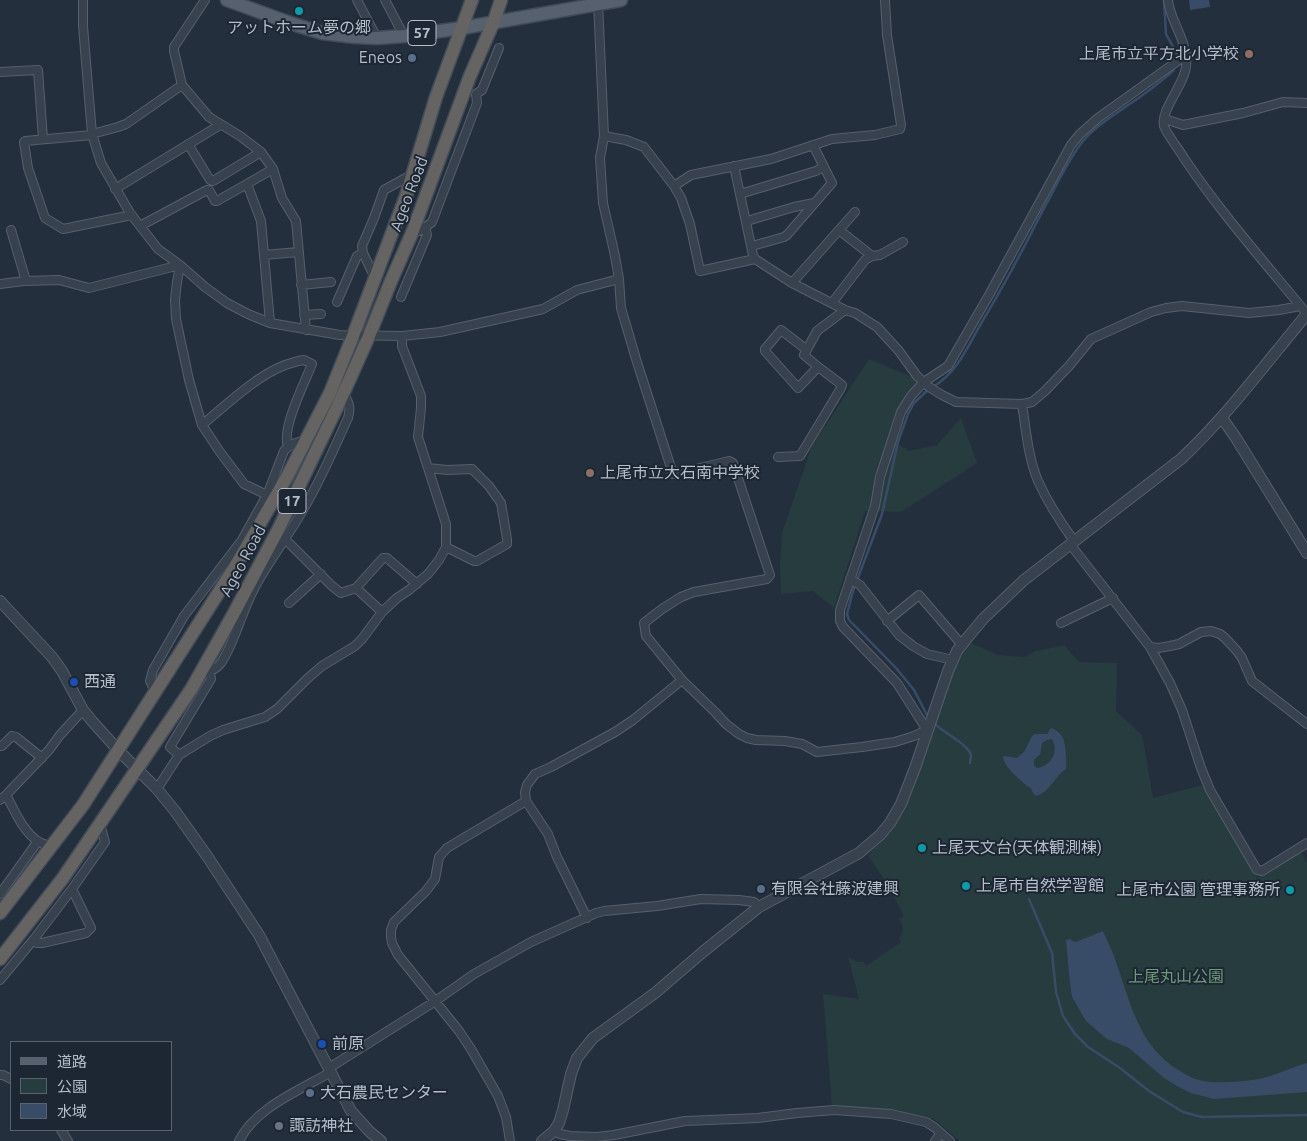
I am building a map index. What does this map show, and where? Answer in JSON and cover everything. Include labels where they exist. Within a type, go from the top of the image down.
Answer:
[{"type":"highway","name":"Ageo Road","points":[[0,913],[83,805],[233,570],[288,475],[330,393],[353,336],[414,173],[436,96],[472,0]]},
{"type":"highway","name":"Ageo Road","points":[[0,959],[63,878],[192,688],[205,672],[233,614],[278,530],[344,394],[412,233],[470,76],[501,0]]},
{"type":"main road","name":"57","points":[[227,0],[322,33],[377,38],[462,28],[598,2],[621,0]]},
{"type":"street","points":[[83,0],[83,26],[92,134],[101,163],[131,215],[158,249],[227,303],[248,314],[270,323],[306,330],[353,336],[402,336],[440,332],[542,309],[576,290],[619,278]]},
{"type":"street","points":[[205,0],[174,48],[182,85],[206,114],[261,152],[273,169],[282,198],[296,221],[306,330]]},
{"type":"street","points":[[357,0],[377,38]]},
{"type":"street","points":[[385,0],[404,36]]},
{"type":"street","points":[[674,186],[691,175],[771,159],[832,139],[875,135],[900,129],[901,125],[886,35],[885,0]]},
{"type":"street","points":[[1168,0],[1186,55],[1186,66],[1184,77],[1165,114],[1164,125],[1196,177],[1304,311]]},
{"type":"street","points":[[598,2],[604,136],[600,158],[603,204],[619,278],[621,308],[636,359],[673,474],[729,461],[733,463],[770,575],[767,579],[694,592],[681,597],[644,623],[646,636],[682,680],[726,724],[739,734],[756,740],[785,741],[802,744],[817,752],[895,742],[927,730]]},
{"type":"street","points":[[476,94],[482,90],[499,48]]},
{"type":"street","points":[[927,730],[897,683],[840,621],[840,610],[876,506],[880,477],[901,412],[911,396],[924,382],[948,366],[1067,153],[1080,134],[1098,118],[1186,55]]},
{"type":"street","points":[[0,72],[38,70],[42,139]]},
{"type":"street","points":[[412,233],[432,222],[477,103],[470,76]]},
{"type":"street","points":[[131,215],[63,229],[46,219],[28,168],[24,142],[92,134],[126,124],[182,85]]},
{"type":"street","points":[[1164,119],[1183,125],[1243,113],[1283,102],[1307,103]]},
{"type":"street","points":[[115,189],[220,125]]},
{"type":"street","points":[[604,136],[626,140],[644,147],[674,186],[681,198],[690,224],[700,271],[755,259]]},
{"type":"street","points":[[188,144],[210,180],[213,181],[261,152]]},
{"type":"street","points":[[752,246],[784,237],[832,183],[813,145]]},
{"type":"street","points":[[734,166],[755,259],[792,283],[855,314],[877,328],[924,382],[956,402],[1022,404],[1032,402],[1069,366],[1091,339],[1151,312],[1166,308],[1182,306],[1249,313],[1279,310],[1304,311]]},
{"type":"street","points":[[740,194],[816,171],[823,167]]},
{"type":"street","points":[[140,226],[207,190],[217,201],[273,169]]},
{"type":"street","points":[[375,278],[363,254],[362,246],[384,190],[414,173]]},
{"type":"street","points":[[247,184],[261,221],[270,323]]},
{"type":"street","points":[[747,221],[814,203]]},
{"type":"street","points":[[792,283],[855,212]]},
{"type":"street","points":[[401,297],[427,235],[425,227]]},
{"type":"street","points":[[12,230],[26,281]]},
{"type":"street","points":[[839,230],[872,256]]},
{"type":"street","points":[[832,303],[865,260],[872,256],[880,255],[903,242]]},
{"type":"street","points":[[264,255],[298,252]]},
{"type":"street","points":[[337,302],[357,256],[363,254]]},
{"type":"street","points":[[0,284],[59,280],[89,288],[180,265]]},
{"type":"street","points":[[180,265],[175,300],[176,319],[191,388],[202,425],[244,484],[267,495]]},
{"type":"street","points":[[301,285],[331,282]]},
{"type":"street","points":[[778,457],[800,456],[842,388],[842,385],[804,355],[817,331],[845,310]]},
{"type":"street","points":[[542,1141],[554,1131],[559,1123],[564,1110],[571,1074],[577,1058],[593,1038],[654,993],[759,907],[859,853],[880,835],[890,823],[900,804],[915,768],[953,660],[962,645],[983,619],[1018,586],[1181,459],[1200,442],[1222,418],[1304,311]]},
{"type":"street","points":[[304,315],[321,314]]},
{"type":"street","points":[[807,350],[781,330],[765,348],[765,351],[798,388],[817,366]]},
{"type":"street","points":[[157,789],[179,755],[223,730],[265,717],[277,709],[322,666],[355,646],[382,612],[397,598],[417,584],[440,560],[446,547],[446,524],[418,437],[421,396],[402,346],[402,336]]},
{"type":"street","points":[[202,425],[264,376],[284,365],[304,360],[312,364],[293,411],[286,440],[288,446]]},
{"type":"street","points":[[179,755],[170,747],[211,679],[205,672],[220,665],[228,651],[253,591],[306,506],[348,418],[349,403],[344,394]]},
{"type":"street","points":[[1022,404],[1029,451],[1038,480],[1072,543],[1150,647],[1170,683],[1182,710],[1210,790],[1257,870],[1262,871],[1307,843]]},
{"type":"street","points":[[1222,418],[1307,553]]},
{"type":"street","points":[[155,691],[150,681],[153,670],[184,616],[242,540],[267,495],[284,450],[295,442],[305,441]]},
{"type":"street","points":[[428,468],[447,470],[472,469],[489,486],[501,503],[507,539],[506,544],[477,561],[446,547]]},
{"type":"street","points":[[286,540],[341,593],[356,588],[383,558],[387,558],[417,584]]},
{"type":"street","points":[[289,603],[321,574]]},
{"type":"street","points":[[850,579],[860,585],[899,635],[927,654],[953,660]]},
{"type":"street","points":[[356,588],[382,612]]},
{"type":"street","points":[[887,621],[919,595],[962,645]]},
{"type":"street","points":[[1061,623],[1113,598]]},
{"type":"street","points":[[0,601],[52,657],[62,671],[83,710],[118,751],[157,789],[202,848],[260,935],[352,1111],[370,1132],[381,1141]]},
{"type":"street","points":[[1150,647],[1158,648],[1178,644],[1202,632],[1211,631],[1220,634],[1242,658],[1252,681],[1307,724]]},
{"type":"street","points":[[587,918],[557,857],[548,834],[526,801],[525,792],[527,785],[536,774],[615,732],[633,720],[682,680]]},
{"type":"street","points":[[51,847],[38,841],[21,823],[3,798],[42,758],[83,710]]},
{"type":"street","points":[[0,746],[12,736],[16,737],[42,758]]},
{"type":"street","points":[[510,1141],[506,1117],[498,1096],[459,1031],[398,955],[392,943],[391,930],[394,922],[426,891],[435,878],[439,857],[447,848],[526,801]]},
{"type":"street","points":[[0,980],[34,939],[105,842],[100,824]]},
{"type":"street","points":[[0,894],[38,841]]},
{"type":"street","points":[[34,939],[37,943],[42,943],[86,933],[91,928],[72,889]]},
{"type":"street","points":[[239,1141],[246,1129],[274,1104],[330,1070],[474,974],[519,948],[604,911],[657,906],[701,899],[754,902],[759,907]]},
{"type":"street","points":[[554,1131],[570,1136],[596,1137],[685,1121],[758,1118],[834,1110],[891,1114],[926,1122],[950,1141]]},
{"type":"street","points":[[935,1141],[941,1133]]},
{"type":"green space","points":[[869,359],[919,380],[901,405],[888,438],[909,451],[937,445],[961,418],[977,463],[901,512],[865,511],[834,608],[813,591],[781,594],[782,533],[812,446]]},
{"type":"green space","name":"上尾丸山公園","points":[[971,643],[998,655],[1025,657],[1034,652],[1064,645],[1079,662],[1117,663],[1116,711],[1142,735],[1153,798],[1202,785],[1257,878],[1301,852],[1307,863],[1307,1141],[960,1141],[934,1119],[886,1109],[832,1106],[823,994],[859,999],[848,956],[855,961],[864,962],[866,966],[901,942],[899,937],[903,928],[899,919],[904,916],[888,885],[868,856],[904,812],[951,678],[961,657]]},
{"type":"water","points":[[1189,0],[1209,0],[1210,7],[1190,10]]},
{"type":"water","points":[[1051,728],[1063,738],[1066,751],[1066,769],[1045,791],[1036,796],[1031,788],[1009,768],[1003,756],[1017,758],[1024,752],[1032,736],[1035,734],[1047,734]],"holes":[[[1052,739],[1055,748],[1053,757],[1047,764],[1037,768],[1034,765],[1034,760],[1040,755],[1042,743]]]},
{"type":"water","points":[[1103,931],[1137,1021],[1153,1048],[1164,1060],[1193,1078],[1218,1082],[1259,1079],[1307,1063],[1307,1092],[1214,1099],[1191,1093],[1164,1078],[1129,1048],[1107,1039],[1086,1021],[1072,997],[1066,940],[1070,939],[1076,942]]},
{"type":"waterway","points":[[1164,0],[1166,34],[1177,54],[1176,60]]},
{"type":"waterway","points":[[933,387],[948,375],[965,352],[1067,166],[1083,141],[1099,126],[1162,80],[1173,71],[1175,66]]},
{"type":"waterway","points":[[929,389],[914,403],[908,414],[898,442],[882,514],[853,591],[847,614],[849,620],[896,668],[914,690],[930,719]]},
{"type":"waterway","points":[[934,723],[969,751],[971,755],[970,763]]},
{"type":"waterway","points":[[1029,899],[1052,953],[1056,992],[1063,1016],[1075,1034],[1088,1047],[1120,1068],[1149,1091],[1183,1112],[1202,1117],[1307,1115]]},
{"type":"place","name":"アットホーム夢の郷","points":[[299,11]]},
{"type":"place","name":"上尾市立平方北小学校","points":[[1249,54]]},
{"type":"place","name":"Eneos","points":[[412,58]]},
{"type":"place","name":"上尾市立大石南中学校","points":[[590,473]]},
{"type":"place","name":"西通","points":[[74,682]]},
{"type":"place","name":"上尾天文台(天体観測棟)","points":[[922,848]]},
{"type":"place","name":"上尾市自然学習館","points":[[966,886]]},
{"type":"place","name":"有限会社藤波建興","points":[[761,889]]},
{"type":"place","name":"上尾市公園 管理事務所","points":[[1290,890]]},
{"type":"place","name":"前原","points":[[322,1044]]},
{"type":"place","name":"大石農民センター","points":[[310,1093]]},
{"type":"place","name":"諏訪神社","points":[[279,1126]]}]
